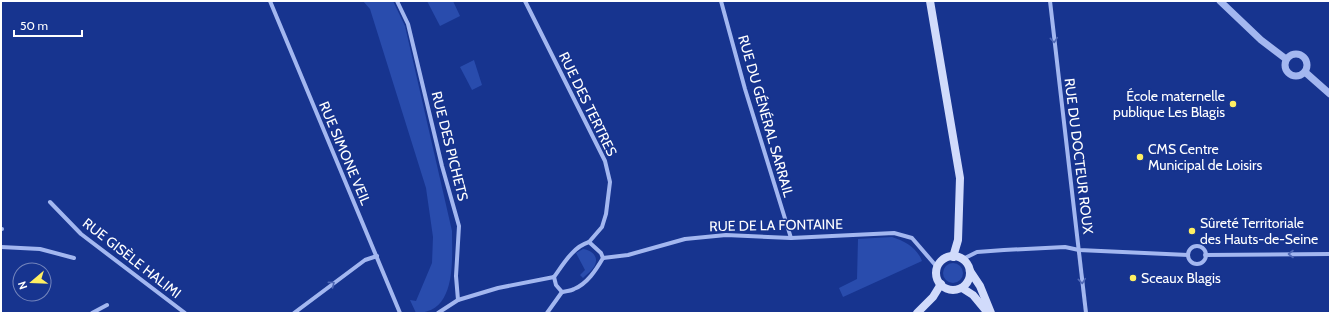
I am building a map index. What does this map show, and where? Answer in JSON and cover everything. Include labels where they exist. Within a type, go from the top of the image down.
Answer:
[{"type":"main road","points":[[930,1],[960,178],[958,240],[953,257]]},
{"type":"main road","points":[[970,271],[966,286],[956,290],[948,289],[941,284],[938,278],[938,267],[941,262],[947,258],[953,257],[963,259],[968,264],[970,271],[980,286],[991,313]]},
{"type":"main road","points":[[917,313],[933,297],[941,284]]},
{"type":"main road","points":[[962,288],[973,295],[988,313]]},
{"type":"street","name":"RUE SIMONE VEIL","points":[[270,1],[400,313]]},
{"type":"street","name":"RUE DES PICHETS","points":[[397,1],[408,24],[442,166],[459,226],[456,276],[458,300]]},
{"type":"street","name":"RUE DES TERTRES","points":[[525,1],[605,162],[610,182],[606,214],[602,227],[589,242],[581,244],[568,257],[554,277]]},
{"type":"street","name":"RUE DU GÉNÉRAL SARRAIL","points":[[721,1],[745,89],[790,238]]},
{"type":"street","name":"RUE DU DOCTEUR ROUX","points":[[1050,1],[1086,313]]},
{"type":"street","points":[[1220,1],[1261,40],[1286,59]]},
{"type":"street","points":[[1292,54],[1302,55],[1307,61],[1305,72],[1299,76],[1292,75],[1286,70],[1286,59],[1292,54]]},
{"type":"street","points":[[1305,72],[1330,94]]},
{"type":"street","name":"RUE GISÈLE HALIMI","points":[[50,202],[81,234],[185,313]]},
{"type":"street","name":"RUE DE LA FONTAINE","points":[[603,258],[628,254],[685,239],[726,235],[790,238],[894,233],[912,238],[938,267]]},
{"type":"street","points":[[547,313],[562,292],[574,289],[584,283],[603,258],[602,253],[589,242]]},
{"type":"street","points":[[1198,246],[1203,249],[1205,255],[1202,262],[1195,263],[1189,260],[1188,255],[1191,248],[1198,246]]},
{"type":"street","points":[[1,247],[40,249],[74,258]]},
{"type":"street","points":[[963,259],[977,252],[1065,247],[1079,250],[1188,255]]},
{"type":"street","points":[[1205,255],[1330,254]]},
{"type":"street","points":[[294,313],[365,260],[377,256]]},
{"type":"street","points":[[438,313],[458,300],[498,288],[554,277],[556,285],[562,292]]},
{"type":"street","points":[[92,313],[107,305]]},
{"type":"shaded area","points":[[363,1],[393,1],[405,26],[452,231],[452,256],[449,283],[445,295],[439,304],[429,311],[416,313],[410,300],[416,301],[432,263],[433,237],[426,188],[370,9]]},
{"type":"shaded area","points":[[427,1],[453,1],[460,16],[440,26]]},
{"type":"shaded area","points":[[474,60],[482,85],[472,90],[460,67]]},
{"type":"shaded area","points":[[892,237],[914,249],[922,261],[843,297],[839,288],[857,279],[858,239]]},
{"type":"shaded area","points":[[583,249],[594,254],[596,262],[593,269],[583,278],[580,275],[585,270],[576,253]]},
{"type":"shaded area","points":[[953,263],[960,266],[963,273],[960,280],[953,283],[946,280],[943,273],[946,266]]},
{"type":"place","name":"École maternelle publique Les Blagis","points":[[1233,104]]},
{"type":"place","name":"CMS Centre Municipal de Loisirs","points":[[1140,157]]},
{"type":"place","name":"Sûreté Territoriale des Hauts-de-Seine","points":[[1192,231]]},
{"type":"place","name":"Sceaux Blagis","points":[[1133,278]]}]
